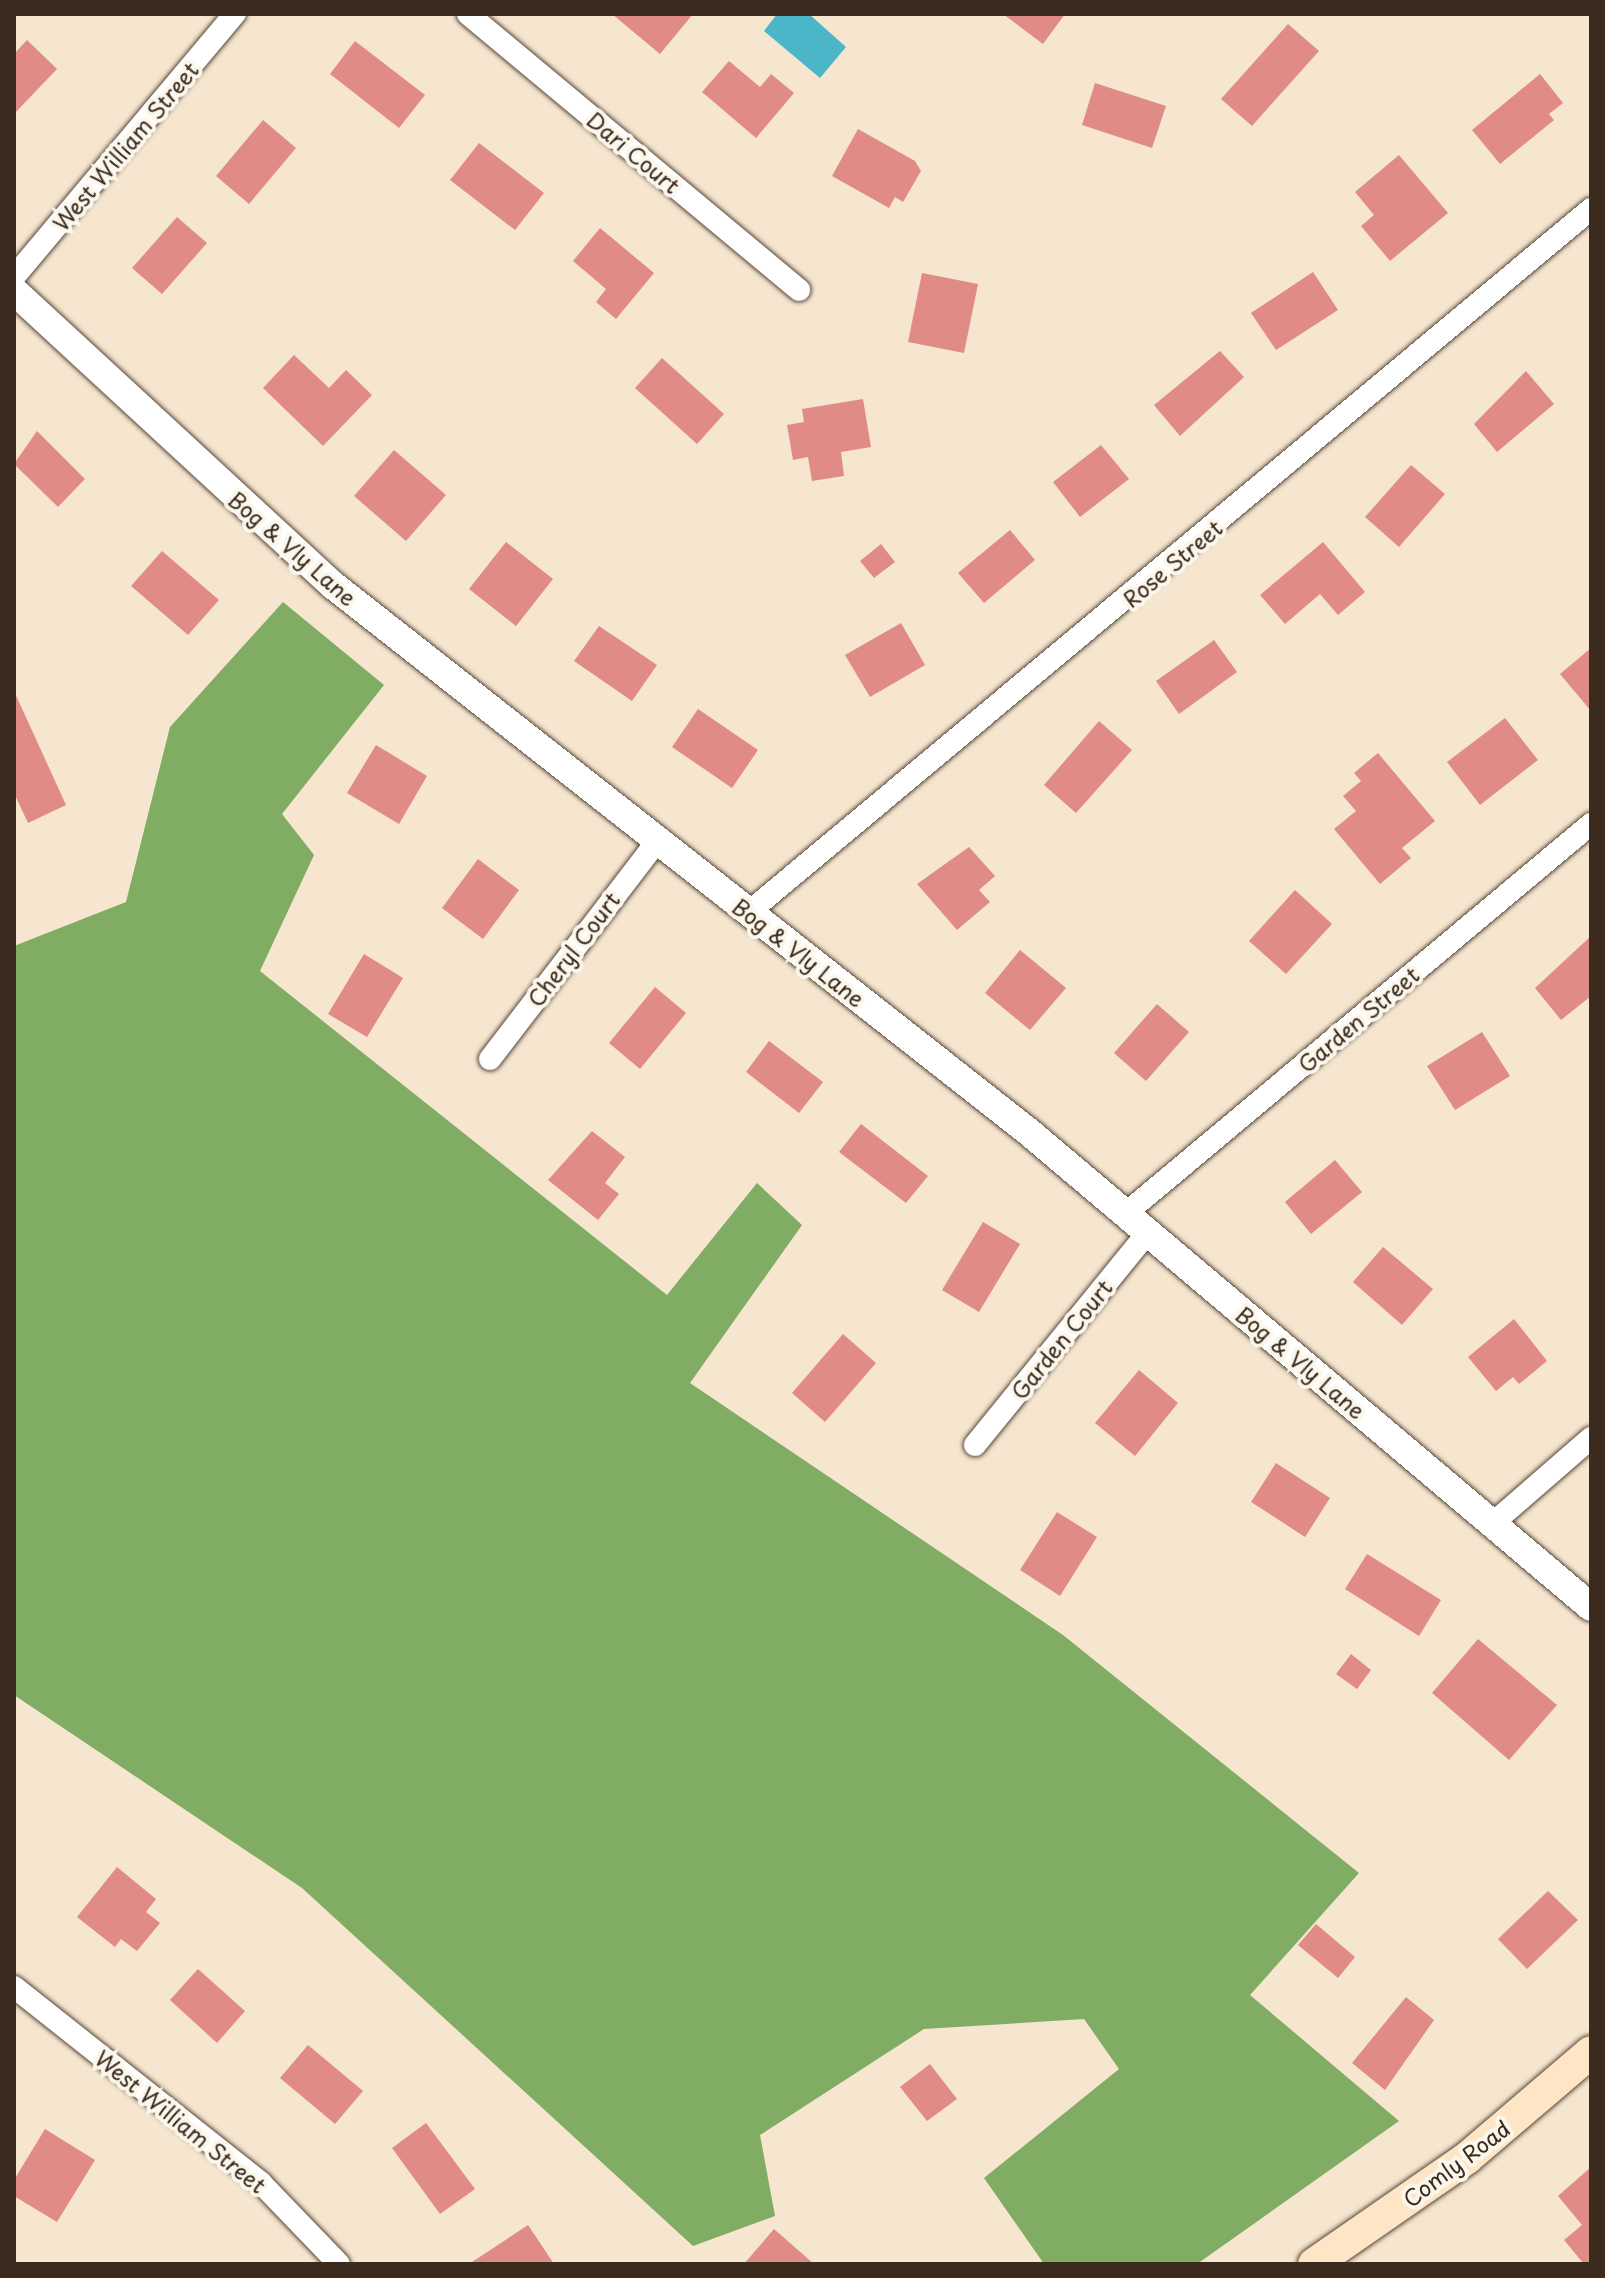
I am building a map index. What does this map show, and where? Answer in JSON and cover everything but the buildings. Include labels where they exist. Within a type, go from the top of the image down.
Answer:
[{"type":"main road","name":"Comly Road","points":[[1314,2264],[1467,2158],[1591,2052]]},
{"type":"street","name":"West William Street","points":[[14,277],[235,14]]},
{"type":"street","name":"Dari Court","points":[[468,14],[799,290]]},
{"type":"street","name":"Rose Street","points":[[749,912],[1591,209]]},
{"type":"street","name":"Bog & Vly Lane","points":[[14,291],[334,586],[749,912],[1125,1214],[1591,1607]]},
{"type":"street","name":"Garden Street","points":[[1125,1214],[1591,824]]},
{"type":"street","name":"Cheryl Court","points":[[490,1059],[657,841]]},
{"type":"street","name":"Garden Court","points":[[975,1445],[1147,1233]]},
{"type":"street","points":[[1492,1524],[1591,1438]]},
{"type":"street","name":"West William Street","points":[[14,1987],[261,2183],[339,2264]]},
{"type":"green space","points":[[283,602],[384,685],[282,814],[314,855],[260,971],[667,1295],[757,1183],[802,1225],[690,1383],[1063,1635],[1359,1873],[1250,1995],[1399,2121],[1197,2264],[1044,2264],[984,2178],[1119,2069],[1084,2019],[924,2029],[760,2135],[775,2216],[693,2246],[302,1888],[14,1695],[14,946],[126,902],[170,727]]},
{"type":"water","points":[[777,14],[809,14],[846,47],[820,78],[764,31]]}]
